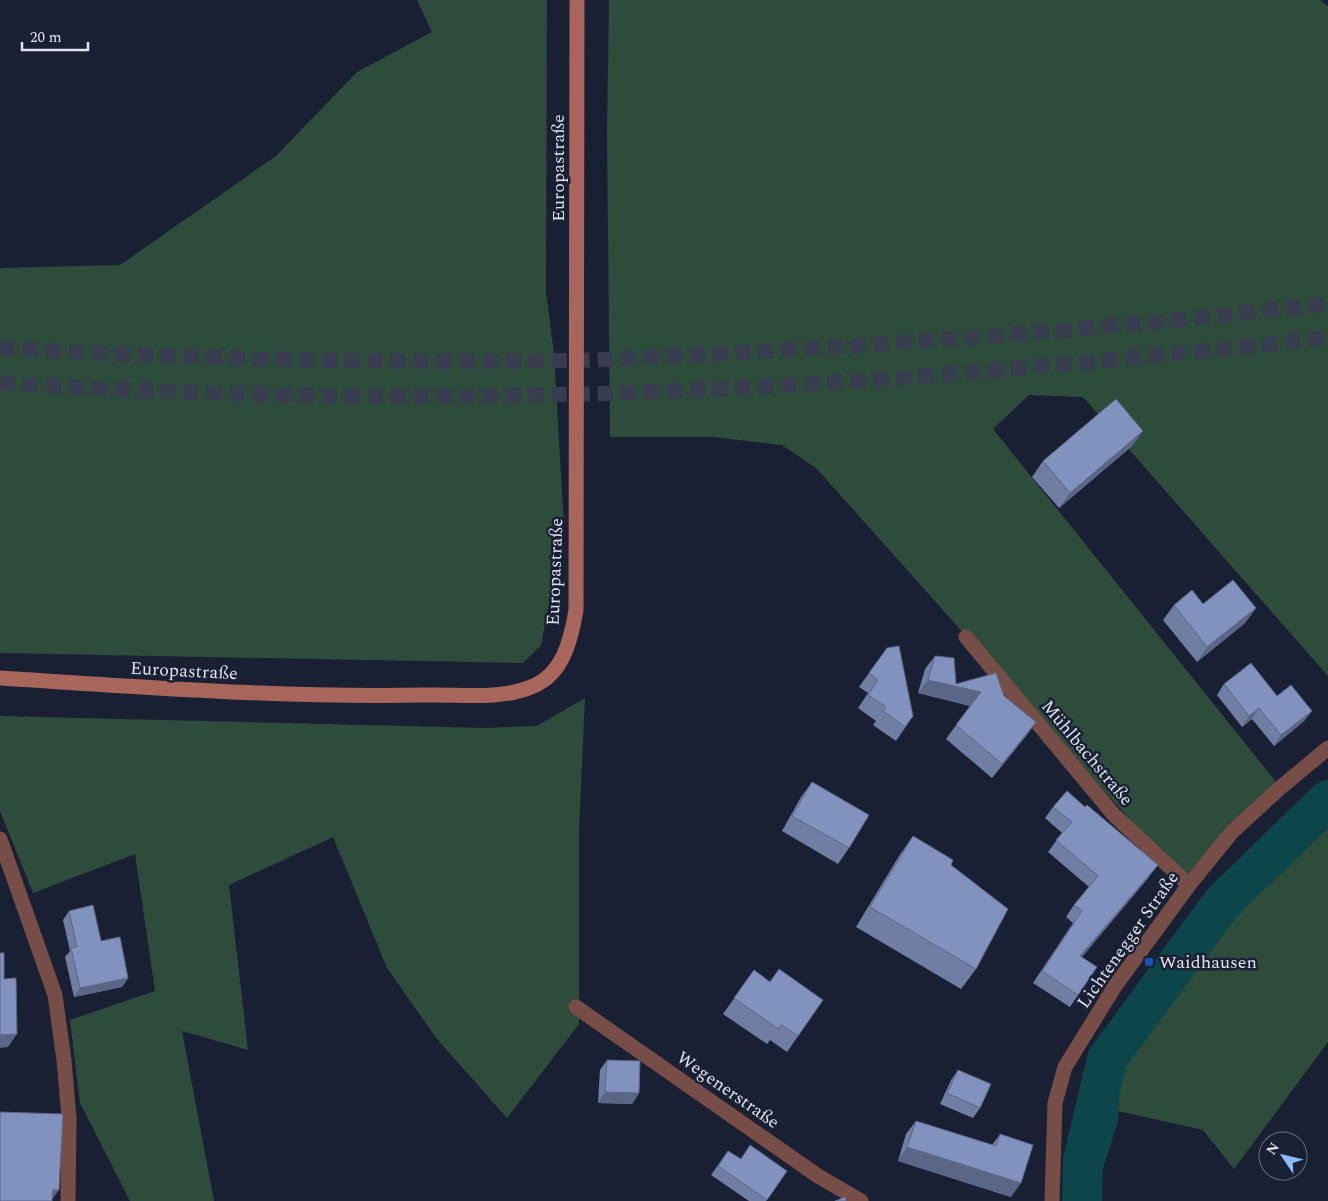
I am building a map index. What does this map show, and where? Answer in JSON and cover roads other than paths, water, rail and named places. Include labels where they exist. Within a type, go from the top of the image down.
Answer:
[{"type":"street","name":"Europastraße","points":[[0,678],[232,693],[372,696],[504,693],[532,687],[554,672],[570,643],[576,610],[577,0]]},
{"type":"street","name":"Mühlbachstraße","points":[[966,637],[1114,815],[1189,885]]},
{"type":"street","name":"Lichtenegger Straße","points":[[1052,1201],[1055,1103],[1065,1067],[1115,986],[1189,885],[1232,832],[1280,788],[1328,748]]},
{"type":"street","points":[[0,839],[37,940],[54,995],[64,1060],[69,1118],[68,1201]]},
{"type":"street","name":"Wegenerstraße","points":[[576,1007],[818,1176],[861,1201]]},
{"type":"waterway","points":[[1082,1201],[1083,1160],[1107,1059],[1222,903],[1328,800]]},
{"type":"tunnel","points":[[0,348],[294,360],[588,360],[833,347],[975,337],[1187,319],[1328,304]]},
{"type":"tunnel","points":[[0,383],[220,393],[368,396],[588,394],[681,391],[958,373],[1328,338]]},
{"type":"place","name":"Waidhausen","points":[[1149,962]]}]
